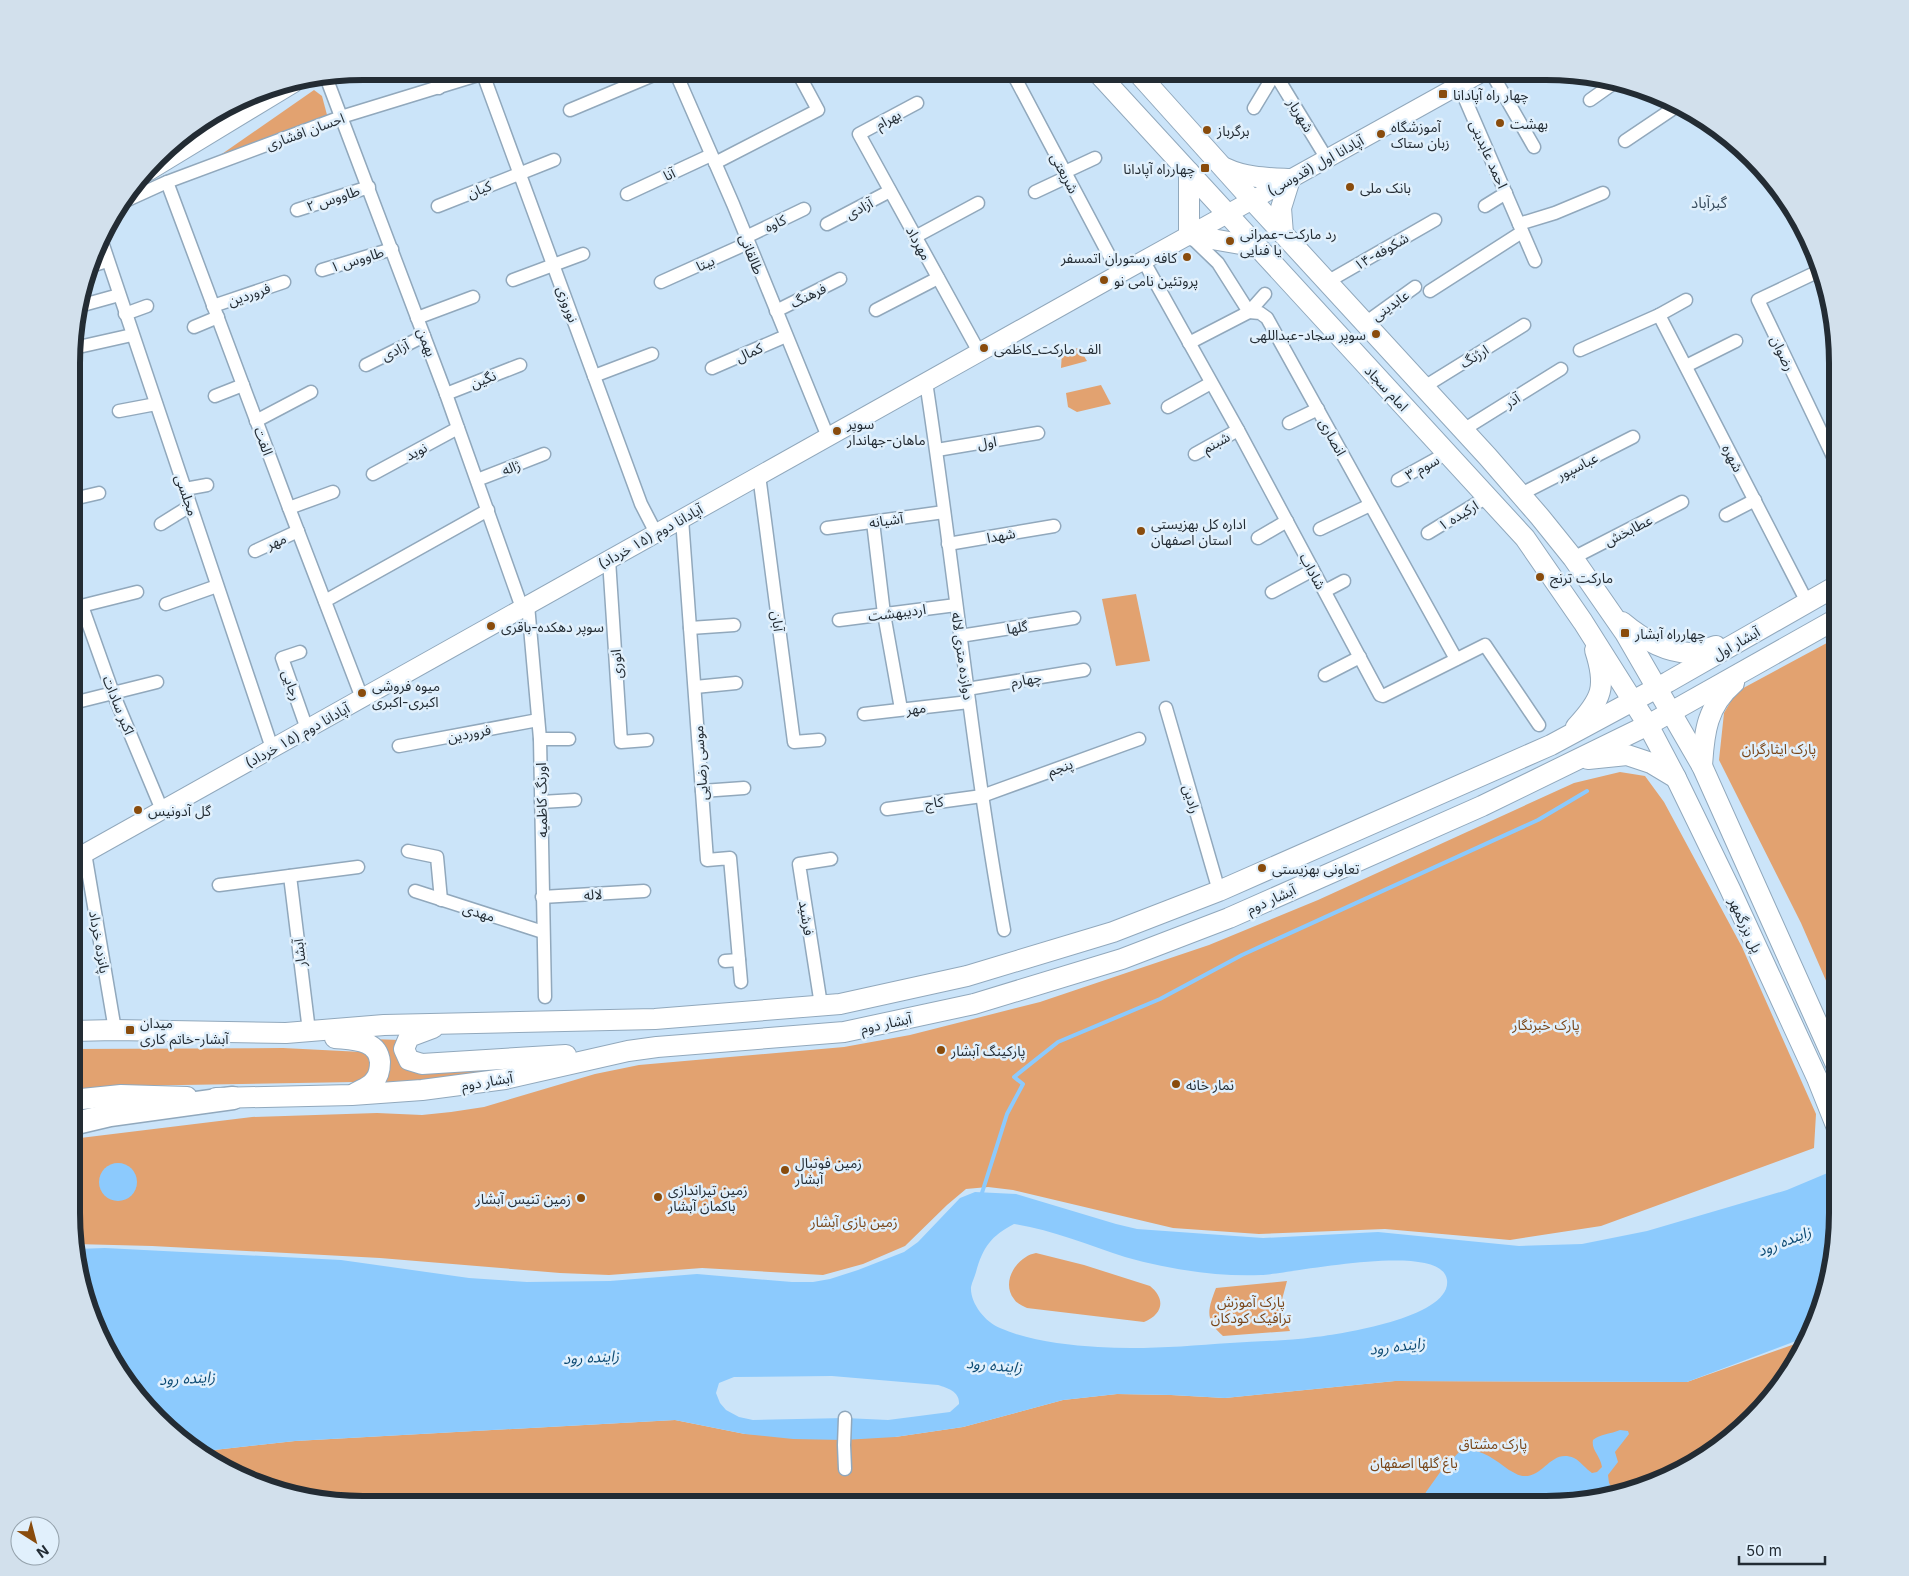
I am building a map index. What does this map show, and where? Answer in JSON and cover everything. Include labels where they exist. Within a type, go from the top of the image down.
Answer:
[{"type":"highway","points":[[80,1122],[110,1115],[234,1098]]},
{"type":"main road","name":"امام سجاد","points":[[1104,80],[1525,538],[1588,631],[1648,725]]},
{"type":"main road","name":"امام سجاد","points":[[1144,80],[1521,494],[1573,558],[1625,632],[1671,712]]},
{"type":"main road","name":"آپادانا اول (قدوسی)","points":[[1252,200],[1468,80]]},
{"type":"main road","points":[[166,160],[276,94]]},
{"type":"main road","points":[[1222,166],[1235,173],[1256,178],[1290,179],[1281,208],[1284,234]]},
{"type":"main road","points":[[1190,172],[1189,235],[1258,247]]},
{"type":"main road","points":[[1228,214],[1252,200]]},
{"type":"main road","name":"آپادانا دوم (۱۵ خرداد)","points":[[80,856],[1228,214]]},
{"type":"main road","name":"آبشار اول","points":[[1634,701],[1829,590]]},
{"type":"main road","points":[[1610,612],[1638,636],[1666,649],[1691,653],[1745,638]]},
{"type":"main road","name":"آبشار اول","points":[[1648,725],[1829,623]]},
{"type":"main road","points":[[1568,736],[1593,709],[1602,686],[1600,667],[1588,631]]},
{"type":"main road","points":[[1702,766],[1710,714],[1722,693],[1754,666]]},
{"type":"main road","name":"آبشار دوم","points":[[80,1031],[286,1033],[384,1025],[655,1018],[840,1004],[967,976],[1113,932],[1219,891],[1471,780],[1568,736],[1634,701]]},
{"type":"main road","name":"پل بزرگمهر","points":[[1671,712],[1702,766],[1829,1049]]},
{"type":"main road","name":"آبشار دوم","points":[[80,1099],[121,1096],[234,1098],[352,1095],[422,1090],[505,1079],[628,1051],[667,1046],[844,1032],[974,1004],[1122,959],[1229,918],[1482,806],[1648,725]]},
{"type":"main road","name":"پل بزرگمهر","points":[[1648,725],[1730,889],[1829,1109]]},
{"type":"main road","points":[[1574,760],[1627,755],[1652,762],[1676,778]]},
{"type":"main road","points":[[1471,780],[1482,806]]},
{"type":"main road","points":[[442,1024],[409,1038],[404,1049],[409,1060],[422,1064],[628,1051]]},
{"type":"main road","points":[[286,1033],[362,1041],[373,1047],[379,1058],[380,1070],[374,1081],[352,1095]]},
{"type":"street","points":[[437,80],[439,88]]},
{"type":"street","name":"احسان افشاری","points":[[135,197],[167,182],[341,117],[465,80]]},
{"type":"street","name":"نوروزی","points":[[489,80],[520,173],[641,504],[656,533]]},
{"type":"street","points":[[570,110],[642,80]]},
{"type":"street","name":"طالقانی","points":[[679,80],[828,437]]},
{"type":"street","name":"آنا","points":[[627,194],[713,159],[818,110],[801,80]]},
{"type":"street","name":"شریعتی","points":[[1016,80],[1119,274]]},
{"type":"street","points":[[1254,108],[1271,80]]},
{"type":"street","name":"شهریار","points":[[1279,80],[1327,159]]},
{"type":"street","points":[[1496,80],[1534,147]]},
{"type":"street","name":"بهمن","points":[[328,82],[392,248],[525,606]]},
{"type":"street","name":"احمد عابدینی","points":[[1459,85],[1535,261]]},
{"type":"street","points":[[1590,100],[1609,87]]},
{"type":"street","name":"بهرام","points":[[859,134],[917,103]]},
{"type":"street","points":[[1625,141],[1672,109]]},
{"type":"street","name":"مهرداد","points":[[859,134],[979,352]]},
{"type":"street","points":[[1035,192],[1095,158]]},
{"type":"street","name":"کیان","points":[[438,206],[554,160]]},
{"type":"street","name":"الفت","points":[[167,182],[362,698]]},
{"type":"street","name":"طاووس ۲","points":[[297,210],[369,187]]},
{"type":"street","name":"آزادی","points":[[827,224],[890,191]]},
{"type":"street","points":[[1485,206],[1506,193]]},
{"type":"street","points":[[1430,291],[1521,228],[1555,212],[1604,193]]},
{"type":"street","points":[[915,237],[978,203]]},
{"type":"street","name":"کاوه","points":[[747,240],[804,209]]},
{"type":"street","name":"۱۴-شکوفه","points":[[1327,282],[1435,220]]},
{"type":"street","points":[[1189,235],[1218,263],[1249,312]]},
{"type":"street","name":"بیتا","points":[[661,282],[747,240]]},
{"type":"street","name":"طاووس ۱","points":[[322,270],[392,248]]},
{"type":"street","name":"مجلسی","points":[[104,250],[272,748]]},
{"type":"street","points":[[513,280],[583,254]]},
{"type":"street","name":"شاداب","points":[[1143,260],[1238,430],[1382,696],[1485,646],[1539,725]]},
{"type":"street","points":[[98,264],[107,261]]},
{"type":"street","name":"رضوان","points":[[1814,273],[1758,300],[1829,448]]},
{"type":"street","points":[[876,310],[938,278]]},
{"type":"street","name":"فرهنگ","points":[[776,311],[840,279]]},
{"type":"street","name":"فروردین","points":[[194,327],[215,312],[284,282]]},
{"type":"street","name":"عابدینی","points":[[1364,322],[1415,287]]},
{"type":"street","points":[[1189,343],[1249,312],[1265,294]]},
{"type":"street","points":[[86,304],[119,295]]},
{"type":"street","points":[[417,318],[473,297]]},
{"type":"street","points":[[1580,350],[1686,300]]},
{"type":"street","points":[[125,314],[147,306]]},
{"type":"street","name":"انصاری","points":[[1249,312],[1260,313],[1267,318],[1456,659]]},
{"type":"street","name":"شهره","points":[[1659,314],[1807,602]]},
{"type":"street","name":"ارژنگ","points":[[1424,387],[1524,325]]},
{"type":"street","points":[[81,346],[132,335]]},
{"type":"street","name":"آزادی","points":[[366,365],[424,336]]},
{"type":"street","name":"کمال","points":[[712,368],[786,336]]},
{"type":"street","points":[[1686,366],[1736,341]]},
{"type":"street","points":[[594,376],[652,354]]},
{"type":"street","name":"نگین","points":[[446,394],[520,365]]},
{"type":"street","name":"آذر","points":[[1463,430],[1561,369]]},
{"type":"street","name":"دوازده متری لاله","points":[[926,382],[937,450],[982,796],[1004,930]]},
{"type":"street","points":[[1168,407],[1211,383]]},
{"type":"street","points":[[216,396],[243,385]]},
{"type":"street","points":[[256,421],[311,392]]},
{"type":"street","points":[[119,412],[156,404]]},
{"type":"street","points":[[1289,423],[1318,409]]},
{"type":"street","name":"نوید","points":[[373,474],[458,428]]},
{"type":"street","name":"شبنم","points":[[1195,454],[1238,430]]},
{"type":"street","name":"اول","points":[[937,450],[1038,434]]},
{"type":"street","name":"عباسپور","points":[[1521,494],[1633,437]]},
{"type":"street","name":"سوم ۳","points":[[1398,480],[1447,453]]},
{"type":"street","name":"ژاله","points":[[477,480],[544,454]]},
{"type":"street","name":"آبان","points":[[759,475],[794,742],[819,740]]},
{"type":"street","points":[[184,489],[207,485]]},
{"type":"street","points":[[289,508],[333,492]]},
{"type":"street","points":[[80,497],[99,493]]},
{"type":"street","name":"ارکیده ۱","points":[[1428,533],[1487,497]]},
{"type":"street","points":[[1726,515],[1755,500]]},
{"type":"street","name":"عطابخش","points":[[1573,558],[1682,502]]},
{"type":"street","points":[[1320,529],[1370,505]]},
{"type":"street","points":[[161,524],[190,506]]},
{"type":"street","points":[[325,601],[488,510]]},
{"type":"street","name":"آشیانه","points":[[827,528],[944,512]]},
{"type":"street","name":"موسی رضایی","points":[[682,518],[708,860],[730,858],[742,982]]},
{"type":"street","points":[[1258,538],[1287,521]]},
{"type":"street","points":[[872,522],[884,614],[901,709]]},
{"type":"street","name":"شهدا","points":[[948,544],[1054,526]]},
{"type":"street","name":"مهر","points":[[255,551],[298,531]]},
{"type":"street","name":"انوری","points":[[609,560],[621,742],[648,740]]},
{"type":"street","points":[[1272,592],[1313,570]]},
{"type":"street","points":[[1325,591],[1344,581]]},
{"type":"street","points":[[166,604],[217,586]]},
{"type":"street","points":[[80,606],[136,592]]},
{"type":"street","name":"اورنگ کاظمیه","points":[[525,606],[540,739],[545,997]]},
{"type":"street","name":"اردیبهشت","points":[[839,620],[956,606]]},
{"type":"street","name":"اکبر سادات","points":[[80,612],[162,810]]},
{"type":"street","name":"گلها","points":[[960,636],[1074,618]]},
{"type":"street","points":[[690,628],[734,625]]},
{"type":"street","name":"رجایی","points":[[300,652],[282,658],[306,729]]},
{"type":"street","points":[[1325,675],[1360,657]]},
{"type":"street","name":"چهارم","points":[[968,695],[1084,670]]},
{"type":"street","points":[[80,701],[157,682]]},
{"type":"street","points":[[695,687],[736,683]]},
{"type":"street","name":"مهر","points":[[864,714],[901,709],[968,695]]},
{"type":"street","name":"رادین","points":[[1166,708],[1219,891]]},
{"type":"street","name":"فروردین","points":[[399,746],[538,720]]},
{"type":"street","points":[[540,739],[569,738]]},
{"type":"street","name":"پنجم","points":[[982,796],[1139,739]]},
{"type":"street","points":[[702,791],[744,788]]},
{"type":"street","name":"کاج","points":[[887,809],[982,796]]},
{"type":"street","points":[[541,802],[575,800]]},
{"type":"street","points":[[408,851],[437,857],[441,900]]},
{"type":"street","name":"فرشید","points":[[820,1005],[799,864],[831,859]]},
{"type":"street","name":"پانزده خرداد","points":[[80,862],[115,1030]]},
{"type":"street","points":[[219,885],[358,867]]},
{"type":"street","name":"آبشار","points":[[290,876],[309,1031]]},
{"type":"street","name":"لاله","points":[[542,898],[644,891]]},
{"type":"street","name":"مهدی","points":[[415,892],[543,932]]},
{"type":"street","points":[[724,961],[739,960]]},
{"type":"street","points":[[845,1418],[845,1469]]},
{"type":"green space","points":[[314,90],[322,96],[327,115],[219,156]]},
{"type":"green space","points":[[1079,348],[1087,361],[1061,368],[1062,351]]},
{"type":"green space","points":[[1101,385],[1111,404],[1077,412],[1068,407],[1066,393]]},
{"type":"green space","points":[[1136,594],[1150,661],[1116,666],[1102,599]]},
{"type":"green space","name":"پارک ایثارگران","points":[[1829,642],[1829,988],[1801,923],[1719,760],[1724,713],[1736,692]]},
{"type":"green space","name":"پارک خبرنگار","points":[[1620,772],[1645,776],[1664,802],[1742,947],[1816,1114],[1814,1148],[1601,1226],[1510,1240],[1385,1229],[1259,1234],[1173,1228],[1013,1190],[988,1187],[966,1189],[905,1246],[863,1264],[823,1275],[702,1268],[609,1275],[560,1273],[380,1258],[82,1244],[80,1138],[252,1117],[377,1113],[422,1115],[451,1112],[484,1107],[595,1074],[639,1065],[844,1047],[910,1035],[1040,1002],[1209,945],[1318,900],[1574,783]]},
{"type":"green space","points":[[372,1039],[400,1040],[399,1060],[542,1060],[483,1078],[379,1087]]},
{"type":"green space","points":[[283,1048],[362,1052],[368,1056],[372,1066],[365,1079],[355,1082],[123,1086],[80,1091],[80,1049]]},
{"type":"green space","points":[[1036,1253],[1084,1265],[1150,1286],[1160,1301],[1158,1311],[1144,1322],[1027,1308],[1018,1303],[1010,1292],[1010,1277],[1017,1264],[1029,1255]]},
{"type":"green space","name":"پارک آموزش ترافیک کودکان","points":[[1287,1281],[1280,1307],[1290,1331],[1223,1336],[1213,1325],[1209,1314],[1216,1288]]},
{"type":"green space","name":"پارک مشتاق","points":[[1797,1343],[1781,1370],[1759,1400],[1733,1426],[1703,1448],[1671,1467],[1637,1481],[1583,1494],[1546,1496],[363,1496],[326,1494],[272,1481],[238,1467],[210,1450],[295,1441],[675,1420],[745,1434],[895,1437],[963,1427],[1063,1400],[1117,1394],[1225,1398],[1395,1381],[1687,1382]]},
{"type":"water","points":[[118,1163],[131,1169],[137,1182],[131,1195],[118,1201],[105,1195],[99,1182],[105,1169]]},
{"type":"water","name":"زاینده رود","points":[[1829,1172],[1829,1213],[1824,1268],[1814,1304],[1799,1340],[1687,1382],[1395,1381],[1225,1398],[1117,1394],[1063,1400],[963,1427],[895,1437],[844,1440],[793,1439],[745,1434],[675,1420],[295,1441],[210,1450],[176,1426],[150,1400],[128,1370],[109,1338],[95,1304],[82,1249],[105,1248],[341,1260],[469,1278],[527,1282],[610,1281],[697,1274],[813,1282],[858,1270],[904,1252],[918,1242],[960,1198],[975,1192],[1016,1194],[1137,1229],[1263,1238],[1378,1232],[1519,1246],[1582,1244],[1647,1231],[1787,1190]],"holes":[[[1014,1224],[1056,1234],[1125,1257],[1192,1271],[1227,1275],[1261,1275],[1363,1262],[1394,1261],[1420,1262],[1439,1268],[1447,1280],[1444,1293],[1432,1304],[1414,1314],[1347,1332],[1283,1340],[1148,1348],[1115,1348],[1061,1344],[1023,1336],[994,1325],[984,1317],[971,1293],[971,1287],[979,1263],[989,1243],[999,1233]],[[832,1376],[938,1385],[949,1389],[958,1396],[959,1404],[950,1412],[888,1420],[845,1418],[753,1420],[739,1417],[726,1410],[720,1403],[716,1393],[719,1383],[734,1377]]]},
{"type":"water","points":[[1620,1430],[1628,1431],[1629,1434],[1615,1452],[1618,1462],[1608,1475],[1612,1488],[1583,1494],[1546,1496],[1424,1496],[1441,1471],[1461,1450],[1481,1453],[1521,1476],[1537,1473],[1553,1460],[1566,1456],[1576,1459],[1592,1473],[1597,1472],[1602,1467],[1593,1447],[1593,1440],[1599,1436]]},
{"type":"waterway","points":[[981,1196],[1007,1114],[1023,1084],[1014,1077],[1058,1042],[1160,999],[1242,955],[1538,820],[1587,791]]},
{"type":"place","name":"چهار راه آپادانا","points":[[1443,94]]},
{"type":"place","name":"بهشت","points":[[1500,123]]},
{"type":"place","name":"برگرباز","points":[[1207,130]]},
{"type":"place","name":"آموزشگاه زبان ستاک","points":[[1381,134]]},
{"type":"place","name":"چهارراه آپادانا","points":[[1205,168]]},
{"type":"place","name":"بانک ملی","points":[[1350,187]]},
{"type":"place","name":"رد مارکت-عمرانی یا فنایی","points":[[1230,241]]},
{"type":"place","name":"كافه رستوران اتمسفر","points":[[1187,257]]},
{"type":"place","name":"پروتئین نامی نو","points":[[1104,280]]},
{"type":"place","name":"سوپر سجاد-عبداللهی","points":[[1376,334]]},
{"type":"place","name":"الف مارکت_کاظمی","points":[[984,348]]},
{"type":"place","name":"سوپر ماهان-جهاندار","points":[[837,431]]},
{"type":"place","name":"اداره کل بهزیستی استان اصفهان","points":[[1141,531]]},
{"type":"place","name":"مارکت ترنج","points":[[1540,577]]},
{"type":"place","name":"سوپر دهکده-باقری","points":[[491,626]]},
{"type":"place","name":"چهارراه آبشار","points":[[1625,633]]},
{"type":"place","name":"میوه فروشی اکبری-اکبری","points":[[362,693]]},
{"type":"place","name":"گل آدونیس","points":[[138,810]]},
{"type":"place","name":"تعاونی بهزیستی","points":[[1262,868]]},
{"type":"place","name":"میدان آبشار-خاتم کاری","points":[[130,1030]]},
{"type":"place","name":"پارکینگ آبشار","points":[[941,1050]]},
{"type":"place","name":"نمار خانه","points":[[1176,1084]]},
{"type":"place","name":"زمین فوتبال آبشار","points":[[785,1170]]},
{"type":"place","name":"زمین تیراندازی باکمان آبشار","points":[[658,1197]]},
{"type":"place","name":"زمین تنیس آبشار","points":[[581,1198]]},
{"type":"district","name":"گبرآباد","points":[[1709,202]]},
{"type":"park label","name":"زمین بازی آبشار","points":[[854,1221]]},
{"type":"park label","name":"باغ گلها اصفهان","points":[[1414,1462]]}]
